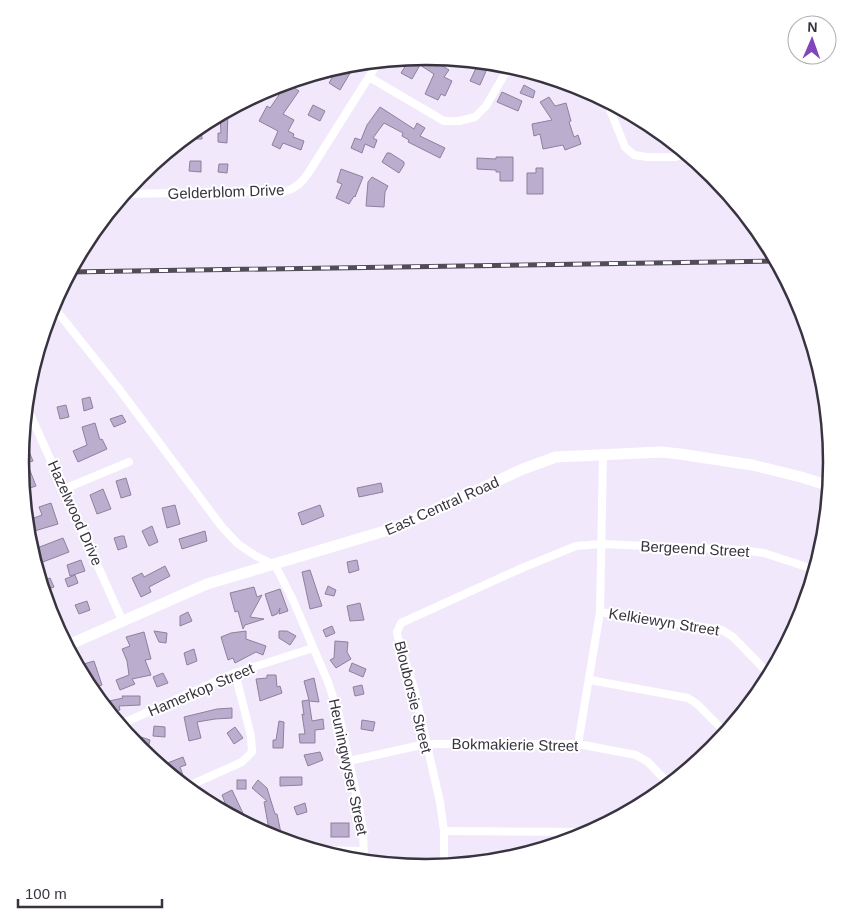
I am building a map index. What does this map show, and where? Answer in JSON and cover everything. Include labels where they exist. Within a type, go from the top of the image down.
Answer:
[{"type":"street","name":"Gelderblom Drive","points":[[133,194],[286,191],[294,188],[310,172],[375,68]]},
{"type":"street","points":[[369,77],[444,121],[459,121],[474,117],[486,106],[506,73]]},
{"type":"street","points":[[610,110],[625,147],[634,155],[647,157],[679,156]]},
{"type":"street","points":[[58,312],[120,389],[222,527],[238,544],[274,565]]},
{"type":"street","name":"Hazelwood Drive","points":[[31,418],[122,620]]},
{"type":"street","name":"East Central Road","points":[[73,643],[207,584],[395,528],[540,461],[562,456],[661,452],[752,465],[801,476],[822,483]]},
{"type":"street","points":[[578,744],[600,612],[603,454]]},
{"type":"street","points":[[64,488],[129,462]]},
{"type":"street","name":"Bergeend Street","points":[[601,544],[753,551],[809,568]]},
{"type":"street","name":"Blouborsie Street","points":[[444,858],[444,831],[440,802],[414,688],[398,638],[397,632],[401,623],[562,550],[576,546],[601,544]]},
{"type":"street","name":"Heuningwyser Street","points":[[274,565],[293,600],[332,692],[361,820],[364,854]]},
{"type":"street","name":"Kelkiewyn Street","points":[[600,612],[722,630],[732,637],[765,670]]},
{"type":"street","name":"Hamerkop Street","points":[[125,722],[236,672],[313,648]]},
{"type":"street","points":[[194,784],[242,762],[252,752],[251,736],[236,672]]},
{"type":"street","points":[[590,680],[688,698],[697,704],[721,728]]},
{"type":"street","name":"Bokmakierie Street","points":[[349,761],[426,744],[578,744],[636,755],[648,762],[665,779]]},
{"type":"street","points":[[444,831],[570,832]]},
{"type":"street","points":[[343,851],[364,851]]},
{"type":"building","points":[[420,65],[412,79],[401,73],[406,66]]},
{"type":"building","points":[[420,65],[442,66],[449,70],[444,77],[452,81],[445,96],[441,94],[438,100],[425,94],[434,74]]},
{"type":"building","points":[[476,68],[487,69],[480,85],[470,81]]},
{"type":"building","points":[[351,72],[340,90],[329,83],[333,76]]},
{"type":"building","points":[[524,85],[535,91],[533,98],[520,93]]},
{"type":"building","points":[[294,88],[299,91],[283,114],[294,120],[288,131],[294,134],[293,137],[304,141],[301,150],[283,143],[280,149],[272,145],[278,131],[259,121],[267,106],[270,108],[279,95],[277,94]]},
{"type":"building","points":[[502,92],[522,101],[518,111],[497,102]]},
{"type":"building","points":[[549,97],[555,106],[566,103],[574,137],[578,135],[581,144],[565,150],[563,145],[543,149],[540,134],[534,136],[532,124],[552,120],[540,102]]},
{"type":"building","points":[[313,105],[325,111],[320,121],[308,115]]},
{"type":"building","points":[[380,107],[414,129],[417,123],[425,128],[420,136],[445,148],[440,158],[408,142],[409,140],[402,136],[403,133],[384,123],[373,138],[377,140],[374,148],[365,144],[362,153],[351,148],[355,138],[361,140],[367,125]]},
{"type":"building","points":[[228,118],[227,143],[218,142],[218,133],[221,133],[220,122]]},
{"type":"building","points":[[202,134],[202,139],[195,139]]},
{"type":"building","points":[[387,153],[404,162],[399,173],[382,162]]},
{"type":"building","points":[[496,157],[513,157],[513,181],[500,181],[500,172],[496,172],[496,170],[477,169],[477,158],[496,159]]},
{"type":"building","points":[[190,161],[201,161],[201,172],[189,171]]},
{"type":"building","points":[[219,164],[228,164],[227,173],[218,172]]},
{"type":"building","points":[[536,168],[543,168],[543,194],[527,194],[527,173],[536,173]]},
{"type":"building","points":[[341,169],[363,177],[355,197],[349,204],[336,198],[342,184],[337,182]]},
{"type":"building","points":[[372,177],[388,186],[385,192],[384,207],[366,206],[368,182]]},
{"type":"building","points":[[90,397],[93,408],[84,411],[82,399]]},
{"type":"building","points":[[66,405],[69,417],[60,419],[57,407]]},
{"type":"building","points":[[122,415],[126,422],[114,427],[110,419]]},
{"type":"building","points":[[95,423],[100,440],[102,439],[107,449],[78,462],[73,451],[87,445],[82,427]]},
{"type":"building","points":[[29,452],[33,461],[29,462]]},
{"type":"building","points":[[29,469],[36,486],[30,488]]},
{"type":"building","points":[[126,478],[131,495],[121,498],[116,481]]},
{"type":"building","points":[[381,483],[383,492],[359,497],[357,488]]},
{"type":"building","points":[[103,489],[111,509],[97,514],[90,495]]},
{"type":"building","points":[[51,503],[58,524],[35,531],[33,518],[42,515],[39,507]]},
{"type":"building","points":[[175,505],[180,524],[167,528],[162,508]]},
{"type":"building","points":[[320,505],[324,516],[302,525],[298,513]]},
{"type":"building","points":[[152,526],[158,542],[149,546],[142,531]]},
{"type":"building","points":[[205,531],[207,541],[182,549],[179,539]]},
{"type":"building","points":[[124,536],[127,547],[118,550],[114,538]]},
{"type":"building","points":[[63,538],[69,552],[41,563],[38,548]]},
{"type":"building","points":[[81,560],[85,571],[70,576],[67,565]]},
{"type":"building","points":[[357,560],[359,570],[349,573],[347,562]]},
{"type":"building","points":[[165,566],[170,576],[149,587],[151,592],[141,597],[132,578],[142,573],[144,577]]},
{"type":"building","points":[[310,570],[322,606],[310,609],[302,572]]},
{"type":"building","points":[[75,575],[78,583],[68,587],[65,579]]},
{"type":"building","points":[[50,578],[54,587],[50,589],[47,579]]},
{"type":"building","points":[[328,586],[336,590],[334,596],[325,594]]},
{"type":"building","points":[[254,587],[257,597],[262,595],[250,617],[264,619],[245,625],[243,629],[238,611],[235,612],[230,593]]},
{"type":"building","points":[[280,589],[288,611],[279,614],[280,608],[277,614],[272,616],[265,594]]},
{"type":"building","points":[[87,601],[90,610],[79,614],[75,605]]},
{"type":"building","points":[[360,603],[364,620],[350,621],[347,606]]},
{"type":"building","points":[[188,612],[192,621],[180,626],[180,616]]},
{"type":"building","points":[[332,626],[335,633],[326,637],[323,630]]},
{"type":"building","points":[[154,631],[167,633],[166,643],[159,642]]},
{"type":"building","points":[[246,631],[246,639],[266,646],[263,655],[256,652],[235,663],[233,658],[228,660],[221,637],[231,633]]},
{"type":"building","points":[[279,631],[287,631],[296,636],[290,645],[279,638]]},
{"type":"building","points":[[144,632],[151,659],[145,660],[151,675],[132,679],[135,684],[120,690],[116,680],[129,675],[127,661],[122,649],[130,646],[126,637]]},
{"type":"building","points":[[335,641],[348,642],[347,652],[351,659],[336,668],[330,660],[334,658]]},
{"type":"building","points":[[194,649],[197,661],[187,665],[184,653]]},
{"type":"building","points":[[94,661],[102,685],[98,686],[84,664]]},
{"type":"building","points":[[352,663],[366,669],[363,677],[349,671]]},
{"type":"building","points":[[163,673],[168,683],[157,687],[153,677]]},
{"type":"building","points":[[267,675],[276,675],[277,687],[280,686],[282,693],[260,701],[256,679],[267,678]]},
{"type":"building","points":[[314,678],[319,702],[309,701],[312,721],[323,719],[324,729],[315,730],[315,743],[300,743],[299,734],[305,734],[302,701],[309,700],[304,681]]},
{"type":"building","points":[[362,685],[364,694],[355,696],[353,687]]},
{"type":"building","points":[[122,696],[140,696],[140,705],[119,706],[120,710],[116,711],[109,701],[123,698]]},
{"type":"building","points":[[232,708],[232,718],[197,722],[201,738],[189,741],[184,717],[217,709]]},
{"type":"building","points":[[362,720],[375,722],[373,731],[361,729]]},
{"type":"building","points":[[279,721],[284,722],[283,748],[273,748],[273,740],[276,740]]},
{"type":"building","points":[[154,726],[165,727],[165,737],[153,736]]},
{"type":"building","points":[[235,727],[243,738],[234,744],[227,733]]},
{"type":"building","points":[[141,738],[150,740],[148,746],[145,743]]},
{"type":"building","points":[[320,752],[323,760],[308,766],[304,755]]},
{"type":"building","points":[[183,757],[186,765],[180,767],[183,777],[167,763]]},
{"type":"building","points":[[280,777],[302,777],[302,785],[280,786]]},
{"type":"building","points":[[237,780],[246,780],[246,789],[237,789]]},
{"type":"building","points":[[258,780],[267,788],[275,814],[277,814],[281,832],[268,826],[264,802],[267,801],[252,788]]},
{"type":"building","points":[[232,790],[244,815],[225,805],[222,795]]},
{"type":"building","points":[[305,803],[307,812],[297,815],[294,807]]},
{"type":"building","points":[[331,823],[349,823],[349,837],[331,837]]},
{"type":"railway","points":[[77,272],[769,261]]}]
